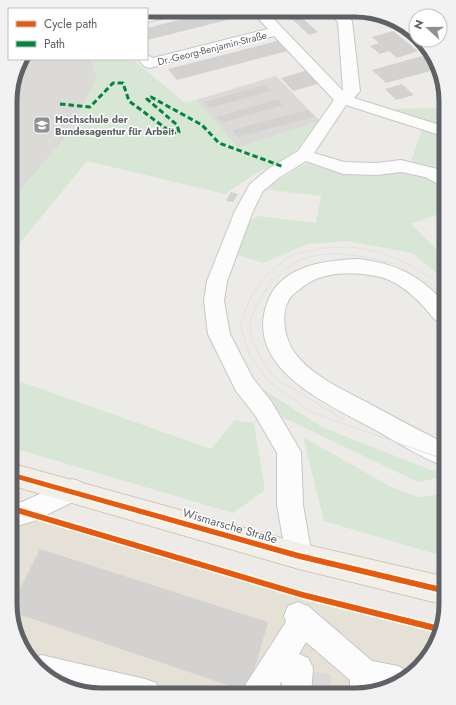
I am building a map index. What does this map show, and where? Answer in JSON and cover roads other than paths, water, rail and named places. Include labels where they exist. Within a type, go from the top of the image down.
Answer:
[{"type":"main road","name":"Wismarsche Straße","points":[[17,476],[72,490],[299,556],[439,589]]},
{"type":"street","name":"Dr.-Georg-Benjamin-Straße","points":[[264,17],[342,99]]},
{"type":"street","points":[[299,556],[290,505],[289,452],[263,408],[244,384],[219,334],[214,301],[217,281],[244,211],[256,188],[274,173],[304,155],[342,99],[352,91],[345,21],[341,17]]},
{"type":"street","name":"Dr.-Georg-Benjamin-Straße","points":[[147,60],[149,63],[279,31]]},
{"type":"street","points":[[342,99],[439,130]]},
{"type":"street","points":[[304,155],[343,168],[377,169],[401,166],[431,173],[439,178]]},
{"type":"street","points":[[439,310],[426,295],[398,275],[366,266],[331,266],[299,277],[286,288],[277,303],[272,321],[278,346],[293,368],[320,389],[439,452]]},
{"type":"street","points":[[17,515],[25,513],[72,490]]},
{"type":"street","points":[[261,688],[297,624],[364,684],[387,682]]},
{"type":"street","points":[[52,673],[119,688]]},
{"type":"tram line","points":[[439,283],[406,263],[379,252],[352,247],[324,248],[291,255],[265,276],[251,296],[240,325],[250,356],[269,382],[311,412],[439,458]]},
{"type":"tram line","points":[[345,421],[275,377],[263,361],[252,340],[250,326],[252,317],[255,308],[268,288],[284,271],[292,264],[300,260],[323,255],[346,254],[393,264]]},
{"type":"tram line","points":[[423,280],[431,284],[439,292]]},
{"type":"place","name":"Hochschule der Bundesagentur für Arbeit","points":[[42,125]]}]
